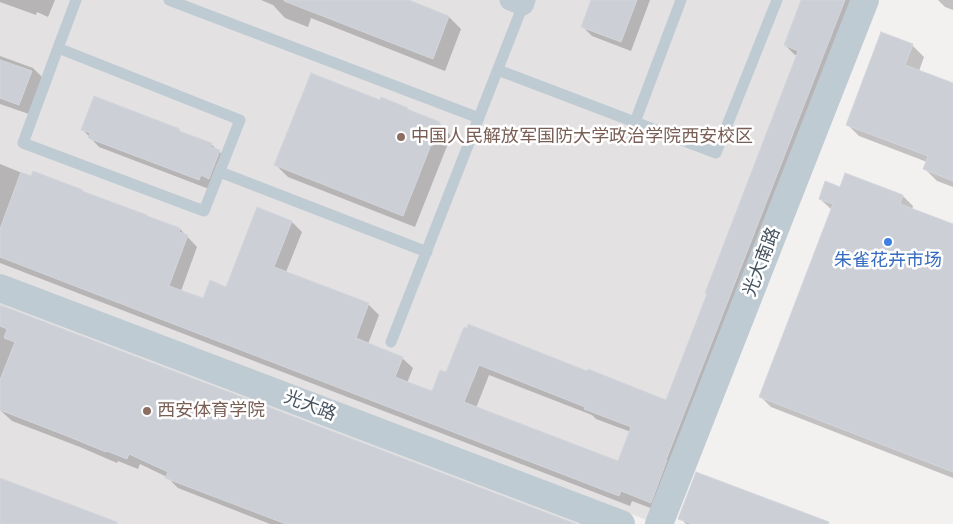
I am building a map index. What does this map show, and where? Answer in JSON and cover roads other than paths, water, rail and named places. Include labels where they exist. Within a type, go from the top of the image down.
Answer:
[{"type":"street","name":"光大南路","points":[[659,524],[865,0]]},
{"type":"street","name":"光大路","points":[[0,288],[621,524]]},
{"type":"lane","points":[[58,48],[240,120],[204,211],[23,143],[58,48],[76,0]]},
{"type":"lane","points":[[169,0],[479,118]]},
{"type":"lane","points":[[635,122],[681,0]]},
{"type":"lane","points":[[498,70],[716,153],[777,0]]},
{"type":"lane","points":[[391,342],[498,70],[520,2]]},
{"type":"lane","points":[[220,172],[427,252]]},
{"type":"place","name":"中国人民解放军国防大学政治学院西安校区","points":[[401,137]]},
{"type":"place","name":"朱雀花卉市场","points":[[888,242]]},
{"type":"place","name":"西安体育学院","points":[[147,411]]}]
